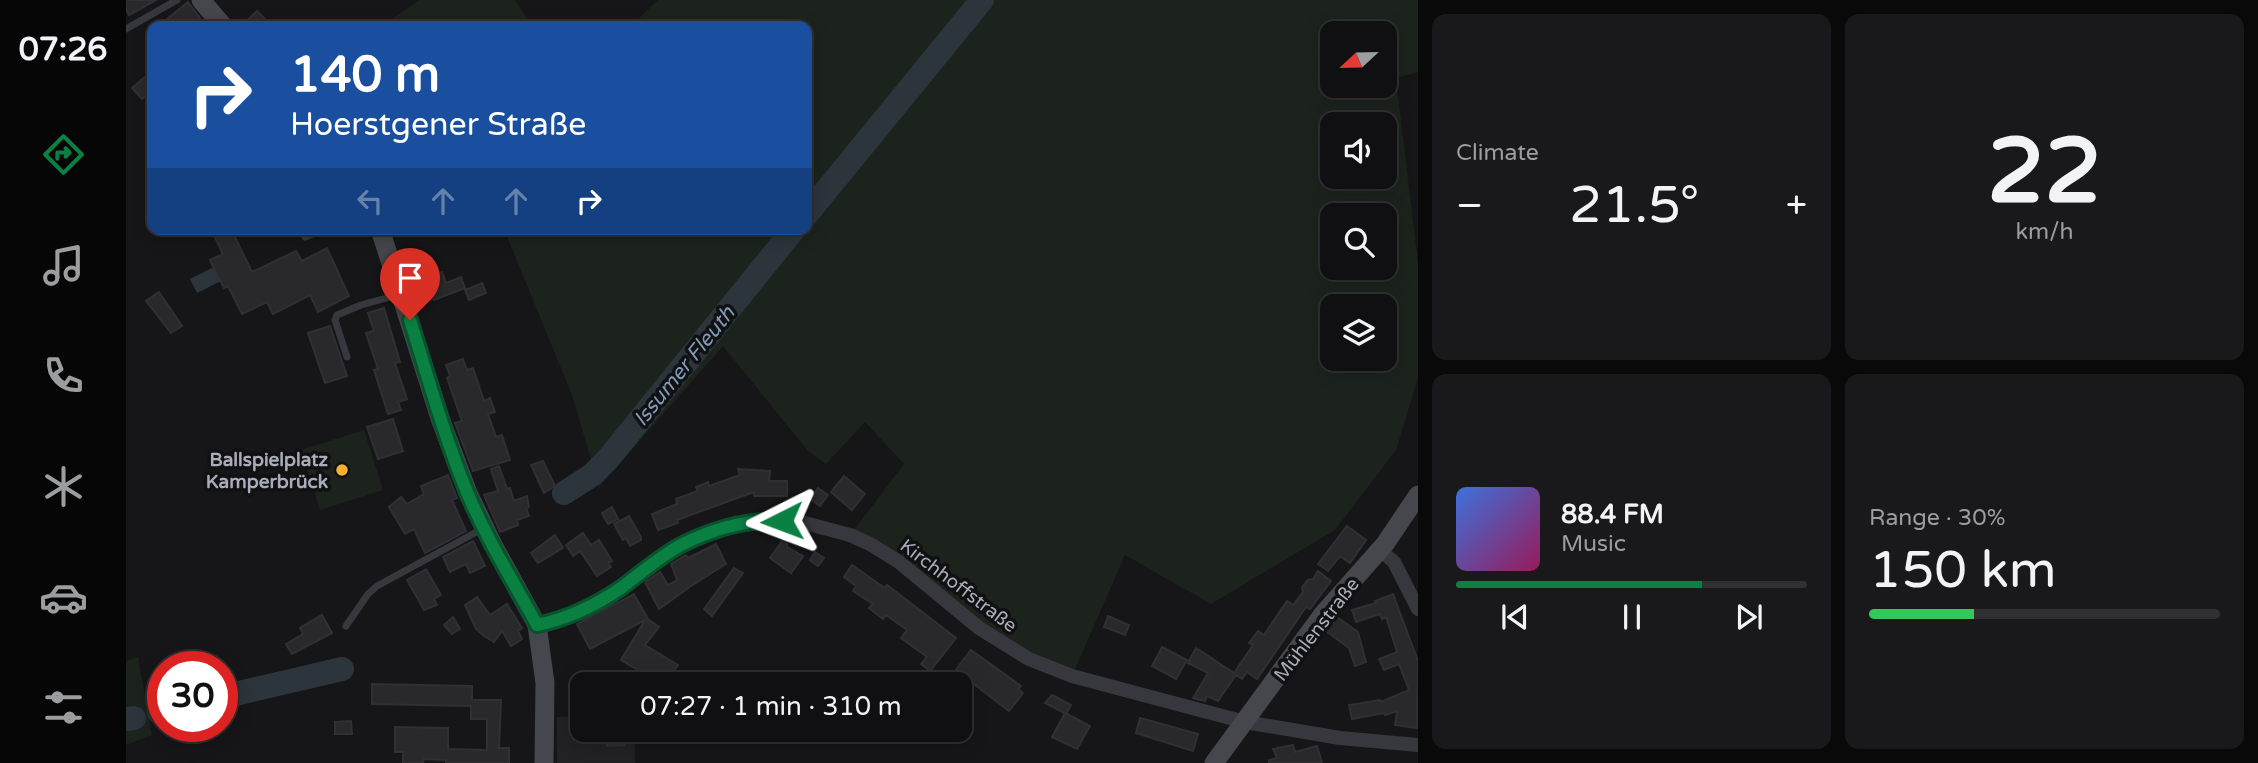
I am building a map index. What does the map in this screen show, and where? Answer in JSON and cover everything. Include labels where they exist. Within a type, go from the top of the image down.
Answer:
[{"type":"main road","points":[[201,0],[219,21]]},
{"type":"main road","points":[[382,235],[441,421],[468,493],[537,625],[545,683],[544,763]]},
{"type":"main road","name":"Mühlenstraße","points":[[1214,763],[1323,614],[1380,550],[1418,495]]},
{"type":"street","name":"Kirchhoffstraße","points":[[537,625],[579,612],[619,589],[683,544],[722,528],[762,520],[801,522],[850,535],[870,544],[898,562],[979,628],[1029,659],[1072,677],[1245,722],[1340,738],[1418,745]]},
{"type":"street","points":[[1380,550],[1395,562],[1418,609]]},
{"type":"lane","points":[[126,29],[177,0]]},
{"type":"lane","points":[[305,237],[310,235]]},
{"type":"lane","points":[[347,357],[335,320],[337,315],[401,294]]},
{"type":"lane","points":[[346,626],[368,594],[377,586],[485,528]]},
{"type":"shaded area","points":[[420,0],[514,0],[530,21],[389,21]]},
{"type":"shaded area","points":[[658,0],[1418,0],[1418,72],[1397,78],[1397,21],[1320,21],[1320,98],[1397,98],[1397,86],[1418,264],[1418,378],[1396,450],[1335,530],[1211,604],[1125,555],[1072,676],[1029,659],[850,535],[904,464],[865,422],[826,464],[808,451],[723,346],[599,487],[572,395],[506,235],[812,235],[812,21],[636,21]]},
{"type":"shaded area","points":[[214,267],[221,281],[197,293],[190,279]]},
{"type":"shaded area","name":"Ballspielplatz Kamperbrück","points":[[364,430],[383,490],[320,510],[301,450]]},
{"type":"shaded area","points":[[138,657],[147,707],[147,737],[126,745],[126,661]]},
{"type":"shaded area","points":[[570,716],[570,742],[634,742],[635,763],[557,763],[557,717]]},
{"type":"building","points":[[126,0],[156,0],[129,15]]},
{"type":"building","points":[[188,2],[200,18],[196,21],[166,20]]},
{"type":"building","points":[[257,11],[267,21],[246,21]]},
{"type":"building","points":[[147,75],[147,94],[142,99],[132,88]]},
{"type":"building","points":[[214,235],[234,235],[252,272],[296,251],[302,261],[327,248],[349,296],[318,312],[310,295],[273,314],[267,302],[242,314],[228,286],[224,288],[210,260],[223,254]]},
{"type":"building","points":[[424,254],[429,267],[411,274],[406,262]]},
{"type":"building","points":[[442,272],[446,283],[461,277],[465,288],[434,300],[425,279]]},
{"type":"building","points":[[482,283],[486,293],[469,300],[465,290]]},
{"type":"building","points":[[159,292],[182,326],[171,333],[146,301]]},
{"type":"building","points":[[384,308],[400,362],[395,363],[407,399],[398,402],[401,410],[388,414],[374,370],[378,369],[366,333],[374,331],[368,313]]},
{"type":"building","points":[[330,326],[347,376],[325,383],[308,333]]},
{"type":"building","points":[[463,359],[467,370],[473,368],[484,401],[490,398],[495,412],[488,414],[496,437],[502,435],[510,460],[473,471],[455,423],[462,421],[447,378],[450,376],[446,365]]},
{"type":"building","points":[[393,419],[403,451],[378,459],[367,427]]},
{"type":"building","points":[[543,461],[555,486],[544,493],[531,465]]},
{"type":"building","points":[[499,466],[514,501],[527,496],[529,507],[526,508],[529,516],[517,520],[518,525],[500,532],[484,495],[498,491],[491,469]]},
{"type":"building","points":[[738,469],[770,471],[769,481],[787,481],[787,496],[754,496],[754,492],[677,520],[678,523],[658,530],[652,514],[677,504],[676,499],[698,491],[696,487],[708,482],[709,486],[740,475]]},
{"type":"building","points":[[448,475],[457,498],[452,500],[466,531],[425,553],[414,529],[405,534],[389,507],[401,497],[407,504],[424,494],[421,486]]},
{"type":"building","points":[[844,476],[865,494],[852,510],[831,492]]},
{"type":"building","points":[[818,488],[828,495],[820,506],[811,500]]},
{"type":"building","points":[[612,507],[618,519],[608,524],[602,513]]},
{"type":"building","points":[[629,516],[641,537],[641,540],[630,546],[626,538],[623,540],[614,524]]},
{"type":"building","points":[[1347,526],[1366,540],[1350,563],[1340,556],[1328,571],[1318,564]]},
{"type":"building","points":[[583,533],[591,545],[599,540],[612,561],[608,563],[611,567],[597,576],[580,551],[573,556],[566,545]]},
{"type":"building","points":[[787,534],[787,547],[803,556],[791,573],[770,558]]},
{"type":"building","points":[[555,535],[563,548],[538,563],[531,553]]},
{"type":"building","points":[[473,541],[485,566],[470,573],[466,564],[450,572],[443,557]]},
{"type":"building","points":[[716,544],[726,564],[659,609],[645,582],[660,572],[668,585],[677,580],[671,564],[686,555],[688,558]]},
{"type":"building","points":[[815,552],[824,558],[818,566],[810,560]]},
{"type":"building","points":[[852,565],[885,588],[887,585],[956,638],[930,671],[921,664],[927,657],[901,638],[907,630],[886,615],[883,619],[869,608],[873,604],[853,591],[856,586],[844,577]]},
{"type":"building","points":[[734,568],[743,573],[712,616],[704,609]]},
{"type":"building","points":[[426,569],[441,595],[434,599],[437,605],[424,610],[407,580]]},
{"type":"building","points":[[1318,571],[1331,581],[1310,609],[1306,607],[1257,679],[1247,672],[1242,679],[1236,675],[1218,701],[1207,696],[1205,701],[1193,698],[1208,673],[1188,663],[1196,648],[1234,673],[1253,645],[1249,643],[1258,631],[1264,635],[1287,601],[1293,605],[1303,592],[1302,587],[1308,580],[1313,579]]},
{"type":"building","points":[[634,594],[648,619],[659,627],[645,645],[678,665],[673,672],[641,672],[621,660],[645,620],[590,649],[577,624]]},
{"type":"building","points":[[1393,594],[1418,661],[1417,728],[1395,725],[1397,711],[1352,719],[1349,705],[1381,702],[1409,690],[1399,664],[1384,670],[1379,659],[1397,652],[1386,617],[1382,619],[1380,614],[1356,622],[1352,610],[1376,603],[1375,601]]},
{"type":"building","points":[[477,597],[490,615],[507,604],[522,628],[518,631],[522,639],[511,646],[502,631],[494,642],[476,629],[465,605]]},
{"type":"building","points":[[322,615],[332,633],[292,654],[286,644],[303,634],[300,628]]},
{"type":"building","points":[[1108,616],[1129,625],[1125,635],[1104,627]]},
{"type":"building","points":[[453,617],[460,629],[452,634],[444,625]]},
{"type":"building","points":[[1337,617],[1358,632],[1366,662],[1355,666],[1349,648],[1326,631]]},
{"type":"building","points":[[1162,647],[1187,660],[1176,679],[1152,666]]},
{"type":"building","points":[[971,650],[1021,686],[1018,689],[1023,693],[1009,711],[972,683],[972,672],[954,672]]},
{"type":"building","points":[[372,684],[472,686],[472,700],[501,700],[499,748],[509,748],[509,763],[446,763],[446,760],[424,759],[423,763],[403,763],[403,752],[395,752],[395,727],[448,728],[448,749],[487,750],[487,719],[471,719],[471,706],[372,704]]},
{"type":"building","points":[[1052,695],[1071,705],[1066,714],[1045,703]]},
{"type":"building","points":[[1065,713],[1090,726],[1077,749],[1052,737]]},
{"type":"building","points":[[1140,718],[1198,734],[1193,751],[1136,733]]},
{"type":"building","points":[[351,721],[352,734],[335,734],[335,722]]},
{"type":"building","points":[[607,742],[624,742],[624,745],[607,746]]},
{"type":"building","points":[[1293,745],[1295,752],[1317,746],[1322,763],[1269,763],[1269,760],[1277,758],[1273,749]]},
{"type":"waterway","name":"Issumer Fleuth","points":[[812,208],[982,0]]},
{"type":"waterway","name":"Issumer Fleuth","points":[[564,493],[592,475],[608,459],[789,235]]},
{"type":"waterway","name":"Issumer Fleuth","points":[[238,693],[342,669]]},
{"type":"waterway","name":"Issumer Fleuth","points":[[126,719],[134,718]]},
{"type":"place","name":"Ballspielplatz Kamperbrück","points":[[342,470]]},
{"type":"route","points":[[410,320],[441,421],[468,493],[537,625],[579,612],[619,589],[683,544],[722,528],[762,520],[782,521]]}]
